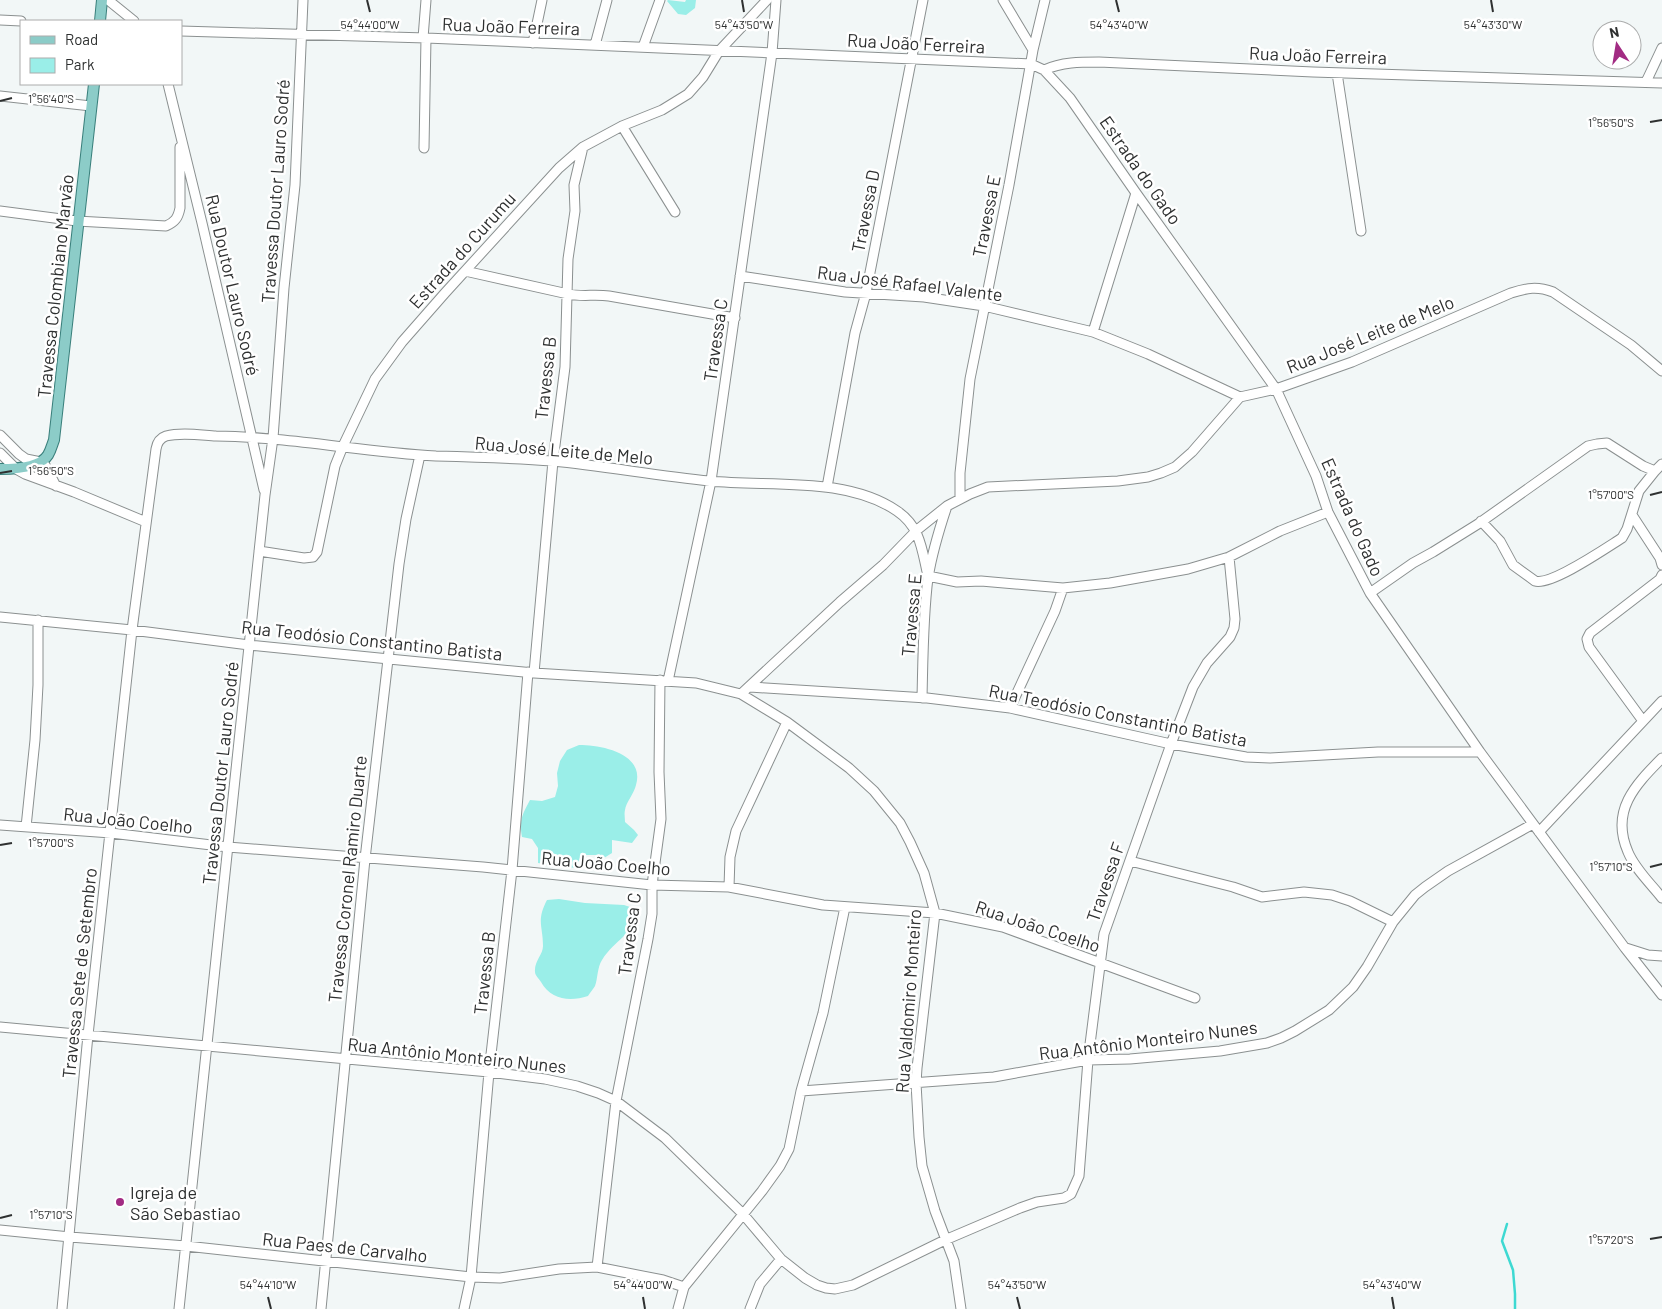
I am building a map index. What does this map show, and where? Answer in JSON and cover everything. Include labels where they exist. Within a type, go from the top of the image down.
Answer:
[{"type":"main road","points":[[100,20],[102,0]]},
{"type":"main road","name":"Travessa Colombiano Marvão","points":[[41,462],[48,456],[56,428],[94,85]]},
{"type":"main road","points":[[0,469],[16,469],[41,462]]},
{"type":"street","points":[[108,0],[133,20]]},
{"type":"street","name":"Travessa Doutor Lauro Sodré","points":[[179,1309],[265,495],[274,438],[284,288],[295,185],[303,0]]},
{"type":"street","points":[[424,148],[426,0]]},
{"type":"street","points":[[533,43],[542,0]]},
{"type":"street","points":[[595,45],[607,0]]},
{"type":"street","points":[[643,47],[660,0]]},
{"type":"street","name":"Estrada do Curumu","points":[[259,551],[304,558],[314,556],[317,552],[335,466],[375,379],[390,357],[543,183],[583,147],[622,126],[662,110],[688,94],[703,77],[719,51],[767,0]]},
{"type":"street","name":"Travessa C","points":[[597,1267],[616,1101],[652,914],[652,886],[661,819],[658,762],[664,680],[711,482],[772,52],[776,0]]},
{"type":"street","name":"Travessa D","points":[[827,487],[855,333],[866,293],[923,0]]},
{"type":"street","points":[[1003,0],[1033,50]]},
{"type":"street","name":"Travessa E","points":[[960,499],[960,473],[970,378],[1009,185],[1033,50],[1045,0]]},
{"type":"street","points":[[0,20],[20,22]]},
{"type":"street","name":"Rua João Ferreira","points":[[182,31],[425,38],[772,52],[910,60],[1031,64],[1044,70],[1057,64],[1100,62],[1337,73],[1662,83]]},
{"type":"street","points":[[1646,82],[1662,48]]},
{"type":"street","name":"Estrada do Gado","points":[[1044,70],[1070,98],[1276,389],[1316,476],[1328,512],[1370,593],[1480,752],[1662,995]]},
{"type":"street","points":[[1337,73],[1360,231]]},
{"type":"street","name":"Rua Doutor Lauro Sodré","points":[[168,85],[265,495]]},
{"type":"street","points":[[0,96],[91,106]]},
{"type":"street","points":[[622,126],[675,212]]},
{"type":"street","points":[[0,211],[78,221],[166,226],[178,217],[180,208],[180,134]]},
{"type":"street","name":"Travessa B","points":[[464,1309],[471,1277],[489,1072],[512,870],[553,461],[565,367],[568,258],[575,210],[574,184],[583,147]]},
{"type":"street","points":[[1093,332],[1136,193]]},
{"type":"street","points":[[465,271],[579,296],[595,294],[735,318]]},
{"type":"street","name":"Rua José Rafael Valente","points":[[740,276],[845,292],[924,297],[984,306],[1093,332],[1148,354],[1240,397]]},
{"type":"street","name":"Rua José Leite de Melo","points":[[1240,397],[1276,389],[1352,362],[1488,302],[1530,287],[1543,288],[1563,298],[1632,345],[1662,371]]},
{"type":"street","points":[[741,694],[840,602],[883,565],[916,530],[947,506],[988,487],[1118,481],[1160,473],[1175,466],[1192,452],[1240,397]]},
{"type":"street","points":[[0,435],[26,459],[41,462],[49,470],[56,486]]},
{"type":"street","name":"Rua José Leite de Melo","points":[[156,449],[159,440],[166,436],[252,436],[420,455],[553,461],[711,482],[827,487],[869,497],[884,503],[905,516],[916,530],[928,576]]},
{"type":"street","points":[[1370,593],[1413,563],[1434,552],[1481,521],[1579,452],[1597,444],[1607,443],[1616,447],[1632,460],[1655,471]]},
{"type":"street","name":"Travessa Sete de Setembro","points":[[62,1309],[88,1034],[132,630],[156,449]]},
{"type":"street","points":[[0,453],[16,469],[24,474],[146,522]]},
{"type":"street","name":"Travessa Coronel Ramiro Duarte","points":[[323,1307],[325,1260],[365,859],[399,564],[406,519],[420,455]]},
{"type":"street","points":[[1481,521],[1500,541],[1513,565],[1530,578],[1539,582],[1553,579],[1622,538],[1627,529],[1639,491],[1662,464]]},
{"type":"street","name":"Travessa E","points":[[922,698],[928,576],[937,535],[947,506]]},
{"type":"street","points":[[928,576],[948,581],[981,581],[1063,588],[1110,583],[1188,569],[1229,557],[1280,531],[1328,512]]},
{"type":"street","points":[[1632,515],[1660,558],[1662,565]]},
{"type":"street","name":"Travessa F","points":[[945,1240],[1037,1202],[1064,1198],[1071,1194],[1079,1176],[1088,1060],[1104,934],[1193,687],[1207,663],[1230,637],[1234,628],[1235,619],[1229,557]]},
{"type":"street","points":[[1643,721],[1590,647],[1588,639],[1590,634],[1660,579],[1662,575]]},
{"type":"street","points":[[1010,708],[1055,611],[1063,588]]},
{"type":"street","name":"Rua Teodósio Constantino Batista","points":[[0,617],[389,659],[531,672],[696,682],[741,694]]},
{"type":"street","points":[[26,827],[35,740],[38,684],[38,620]]},
{"type":"street","name":"Rua Teodósio Constantino Batista","points":[[750,686],[922,698],[1010,708],[1171,744],[1246,757],[1270,758],[1378,752],[1480,752]]},
{"type":"street","name":"Rua Valdomiro Monteiro","points":[[741,694],[787,722],[849,768],[874,791],[900,824],[924,873],[935,913],[916,1083],[922,1166],[945,1240],[954,1261],[961,1309]]},
{"type":"street","points":[[1539,832],[1662,701]]},
{"type":"street","points":[[729,887],[730,857],[736,832],[787,722]]},
{"type":"street","points":[[1660,763],[1628,798],[1624,808],[1623,830],[1628,853],[1662,898]]},
{"type":"street","name":"Rua Antônio Monteiro Nunes","points":[[802,1092],[994,1077],[1088,1060],[1130,1059],[1220,1051],[1267,1043],[1281,1038],[1312,1021],[1348,992],[1367,967],[1393,922],[1415,895],[1437,878],[1533,824]]},
{"type":"street","name":"Rua João Coelho","points":[[0,825],[111,833],[228,847],[512,870],[652,886],[729,887],[823,905],[935,913],[1003,927],[1196,998]]},
{"type":"street","points":[[1130,861],[1232,887],[1262,897],[1304,892],[1332,895],[1350,900],[1393,922]]},
{"type":"street","points":[[678,1309],[684,1287],[762,1191],[784,1158],[793,1134],[823,1013],[845,907]]},
{"type":"street","points":[[1625,948],[1662,956]]},
{"type":"street","name":"Rua Antônio Monteiro Nunes","points":[[0,1027],[489,1072],[545,1079],[577,1086],[616,1101],[665,1138],[743,1214],[781,1259],[805,1278],[826,1288],[835,1289],[853,1285],[945,1240]]},
{"type":"street","name":"Rua Paes de Carvalho","points":[[0,1230],[186,1246],[471,1277],[500,1278],[567,1268],[597,1267],[663,1280],[684,1287]]},
{"type":"street","points":[[750,1309],[760,1284],[781,1259]]},
{"type":"green space","points":[[668,0],[685,2],[686,0],[696,0],[695,8],[686,15],[678,14]]},
{"type":"green space","points":[[579,745],[610,749],[620,753],[634,766],[637,774],[636,785],[626,807],[625,822],[638,835],[632,843],[612,840],[612,853],[604,858],[596,855],[581,855],[576,868],[538,863],[538,848],[532,839],[522,837],[521,822],[523,814],[530,800],[542,801],[555,797],[560,761],[567,750]]},
{"type":"green space","points":[[559,899],[585,903],[624,905],[636,909],[634,919],[627,932],[602,960],[595,986],[588,996],[581,998],[568,999],[550,993],[535,973],[536,965],[543,949],[542,913],[547,900]]},
{"type":"waterway","points":[[1507,1224],[1502,1241],[1513,1270],[1515,1309]]},
{"type":"place","name":"Igreja de São Sebastiao","points":[[120,1202]]}]
